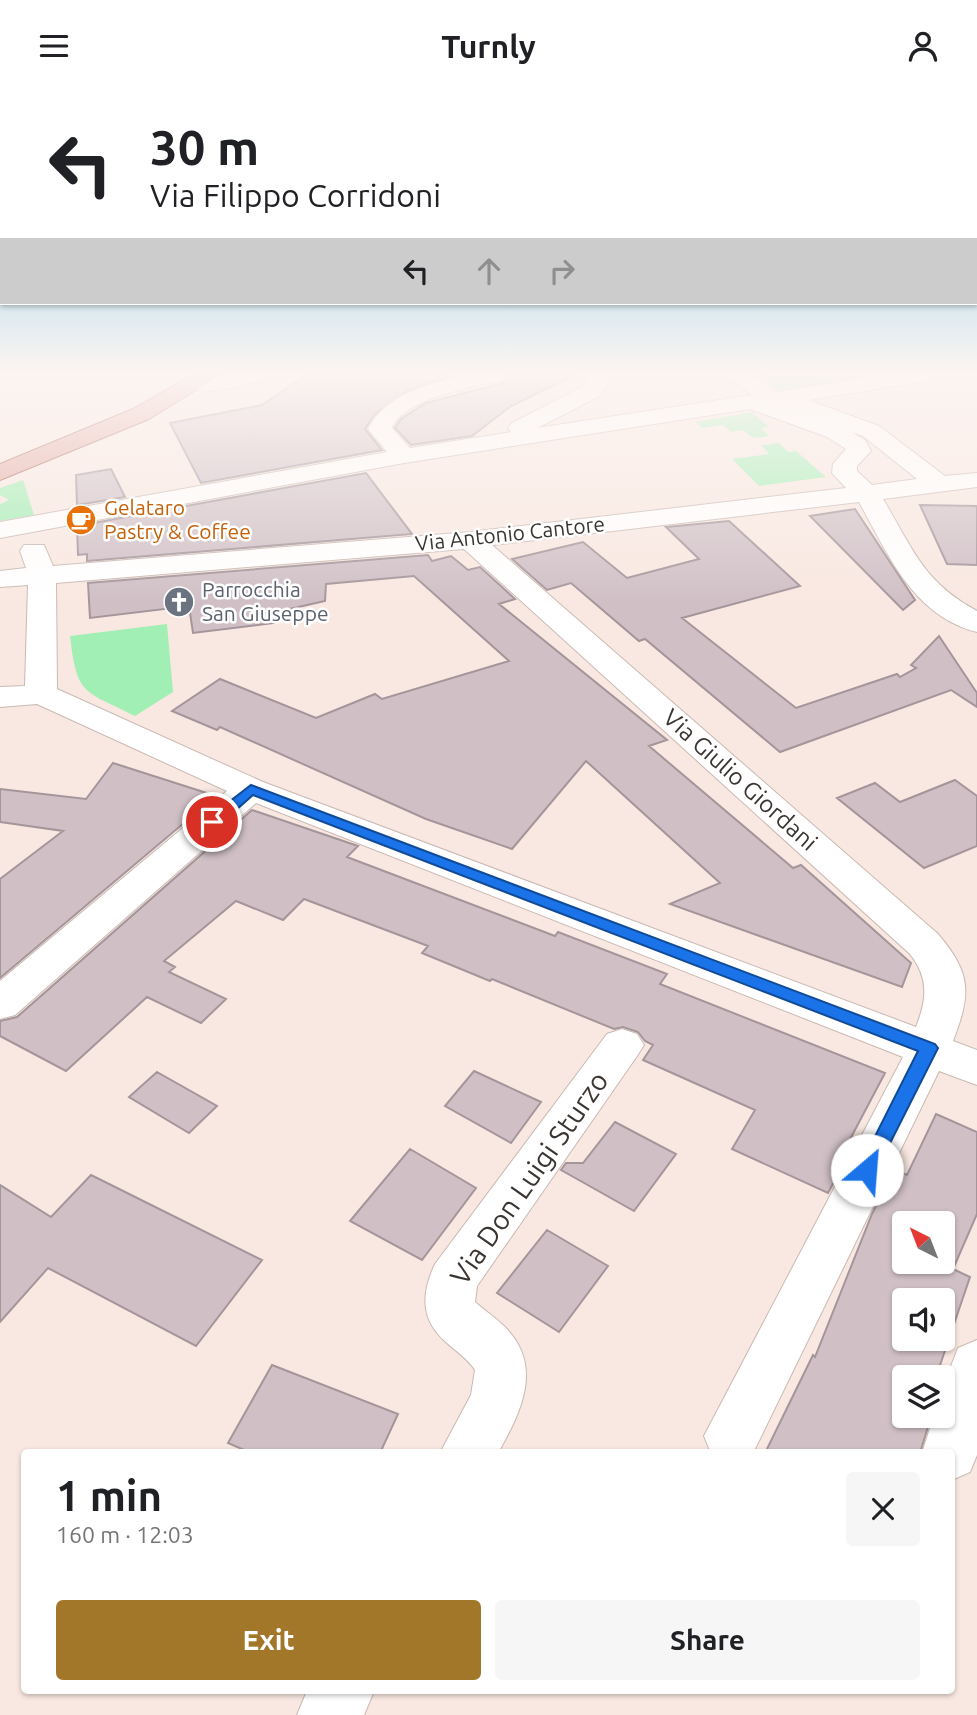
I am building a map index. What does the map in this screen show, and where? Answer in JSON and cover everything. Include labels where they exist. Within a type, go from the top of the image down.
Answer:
[{"type":"main road","points":[[0,473],[56,451]]},
{"type":"street","points":[[399,451],[404,456]]},
{"type":"street","points":[[41,694],[42,576],[13,528],[442,451]]},
{"type":"street","points":[[859,451],[845,464],[843,470],[867,494],[917,580],[939,602],[977,624]]},
{"type":"street","points":[[896,451],[940,485]]},
{"type":"street","name":"Via Antonio Cantore","points":[[0,579],[470,540],[977,480]]},
{"type":"street","name":"Via Giulio Giordani","points":[[470,540],[934,954],[948,988],[944,1010],[929,1048],[732,1436]]},
{"type":"street","points":[[0,697],[41,694],[251,789],[977,1068]]},
{"type":"street","points":[[0,1004],[251,789]]},
{"type":"street","name":"Via Don Luigi Sturzo","points":[[470,1449],[499,1394],[503,1378],[501,1364],[493,1349],[467,1331],[449,1308],[453,1280],[622,1045]]},
{"type":"street","points":[[951,1449],[977,1365]]},
{"type":"street","points":[[329,1715],[340,1694]]},
{"type":"green space","points":[[766,451],[796,451],[826,477],[759,486],[732,459],[769,454]]},
{"type":"green space","points":[[23,480],[34,515],[0,521],[0,504],[9,500],[0,495],[0,488]]},
{"type":"green space","points":[[167,624],[173,692],[135,716],[94,695],[80,681],[70,636]]},
{"type":"building","points":[[184,451],[378,451],[201,483]]},
{"type":"building","points":[[111,469],[125,497],[77,505],[76,475]]},
{"type":"building","points":[[366,473],[412,534],[87,561],[87,554],[78,555],[77,526]]},
{"type":"building","points":[[920,505],[977,506],[977,565],[947,564]]},
{"type":"building","points":[[855,509],[915,600],[903,610],[810,516]]},
{"type":"building","points":[[729,521],[800,586],[682,618],[796,708],[897,674],[900,677],[916,668],[911,665],[939,636],[977,693],[977,707],[951,690],[780,752],[645,639],[639,641],[571,583],[547,590],[512,559],[583,542],[627,578],[699,559],[666,527]]},
{"type":"building","points":[[428,555],[432,561],[451,556],[468,570],[480,567],[515,599],[499,604],[667,740],[649,746],[793,868],[801,865],[911,963],[902,987],[670,904],[720,883],[586,761],[512,849],[426,819],[220,727],[217,730],[172,711],[220,679],[316,718],[375,694],[382,699],[509,661],[414,576],[326,584],[325,601],[272,613],[274,623],[193,633],[189,606],[90,618],[88,583]]},
{"type":"building","points":[[113,763],[216,796],[0,978],[0,879],[63,831],[0,822],[0,789],[86,799]]},
{"type":"building","points":[[955,780],[977,796],[977,846],[924,868],[837,798],[875,783],[900,802]]},
{"type":"building","points":[[252,810],[358,846],[347,857],[555,936],[558,932],[667,974],[660,984],[885,1073],[846,1147],[851,1150],[828,1193],[732,1149],[755,1110],[643,1060],[653,1045],[645,1041],[638,1032],[623,1027],[614,1029],[492,979],[490,981],[422,953],[428,946],[304,899],[283,920],[236,901],[164,961],[175,967],[169,972],[226,999],[201,1023],[147,997],[66,1071],[0,1036],[0,1021],[17,1017]]},
{"type":"building","points":[[474,1071],[541,1102],[511,1143],[445,1106]]},
{"type":"building","points":[[157,1072],[217,1106],[189,1133],[129,1097]]},
{"type":"building","points":[[936,1114],[977,1132],[977,1214],[956,1262],[956,1211],[892,1211],[892,1274],[956,1274],[956,1270],[970,1277],[955,1321],[955,1288],[892,1288],[892,1351],[945,1351],[940,1365],[892,1365],[892,1428],[928,1428],[921,1449],[767,1449],[813,1355],[815,1357],[872,1214],[894,1169],[907,1175]]},
{"type":"building","points":[[615,1122],[676,1154],[634,1211],[561,1170],[566,1163],[583,1163]]},
{"type":"building","points":[[410,1149],[476,1188],[422,1260],[350,1221]]},
{"type":"building","points":[[91,1175],[262,1260],[196,1346],[48,1268],[0,1322],[0,1185],[51,1217]]},
{"type":"building","points":[[547,1230],[608,1266],[559,1332],[497,1293]]},
{"type":"building","points":[[272,1365],[398,1414],[382,1449],[242,1449],[228,1443]]},
{"type":"place","name":"Gelataro Pastry & Coffee","points":[[81,520]]},
{"type":"place","name":"Parrocchia San Giuseppe","points":[[179,602]]},
{"type":"route","points":[[212,822],[251,789],[929,1048],[867,1170]]}]
